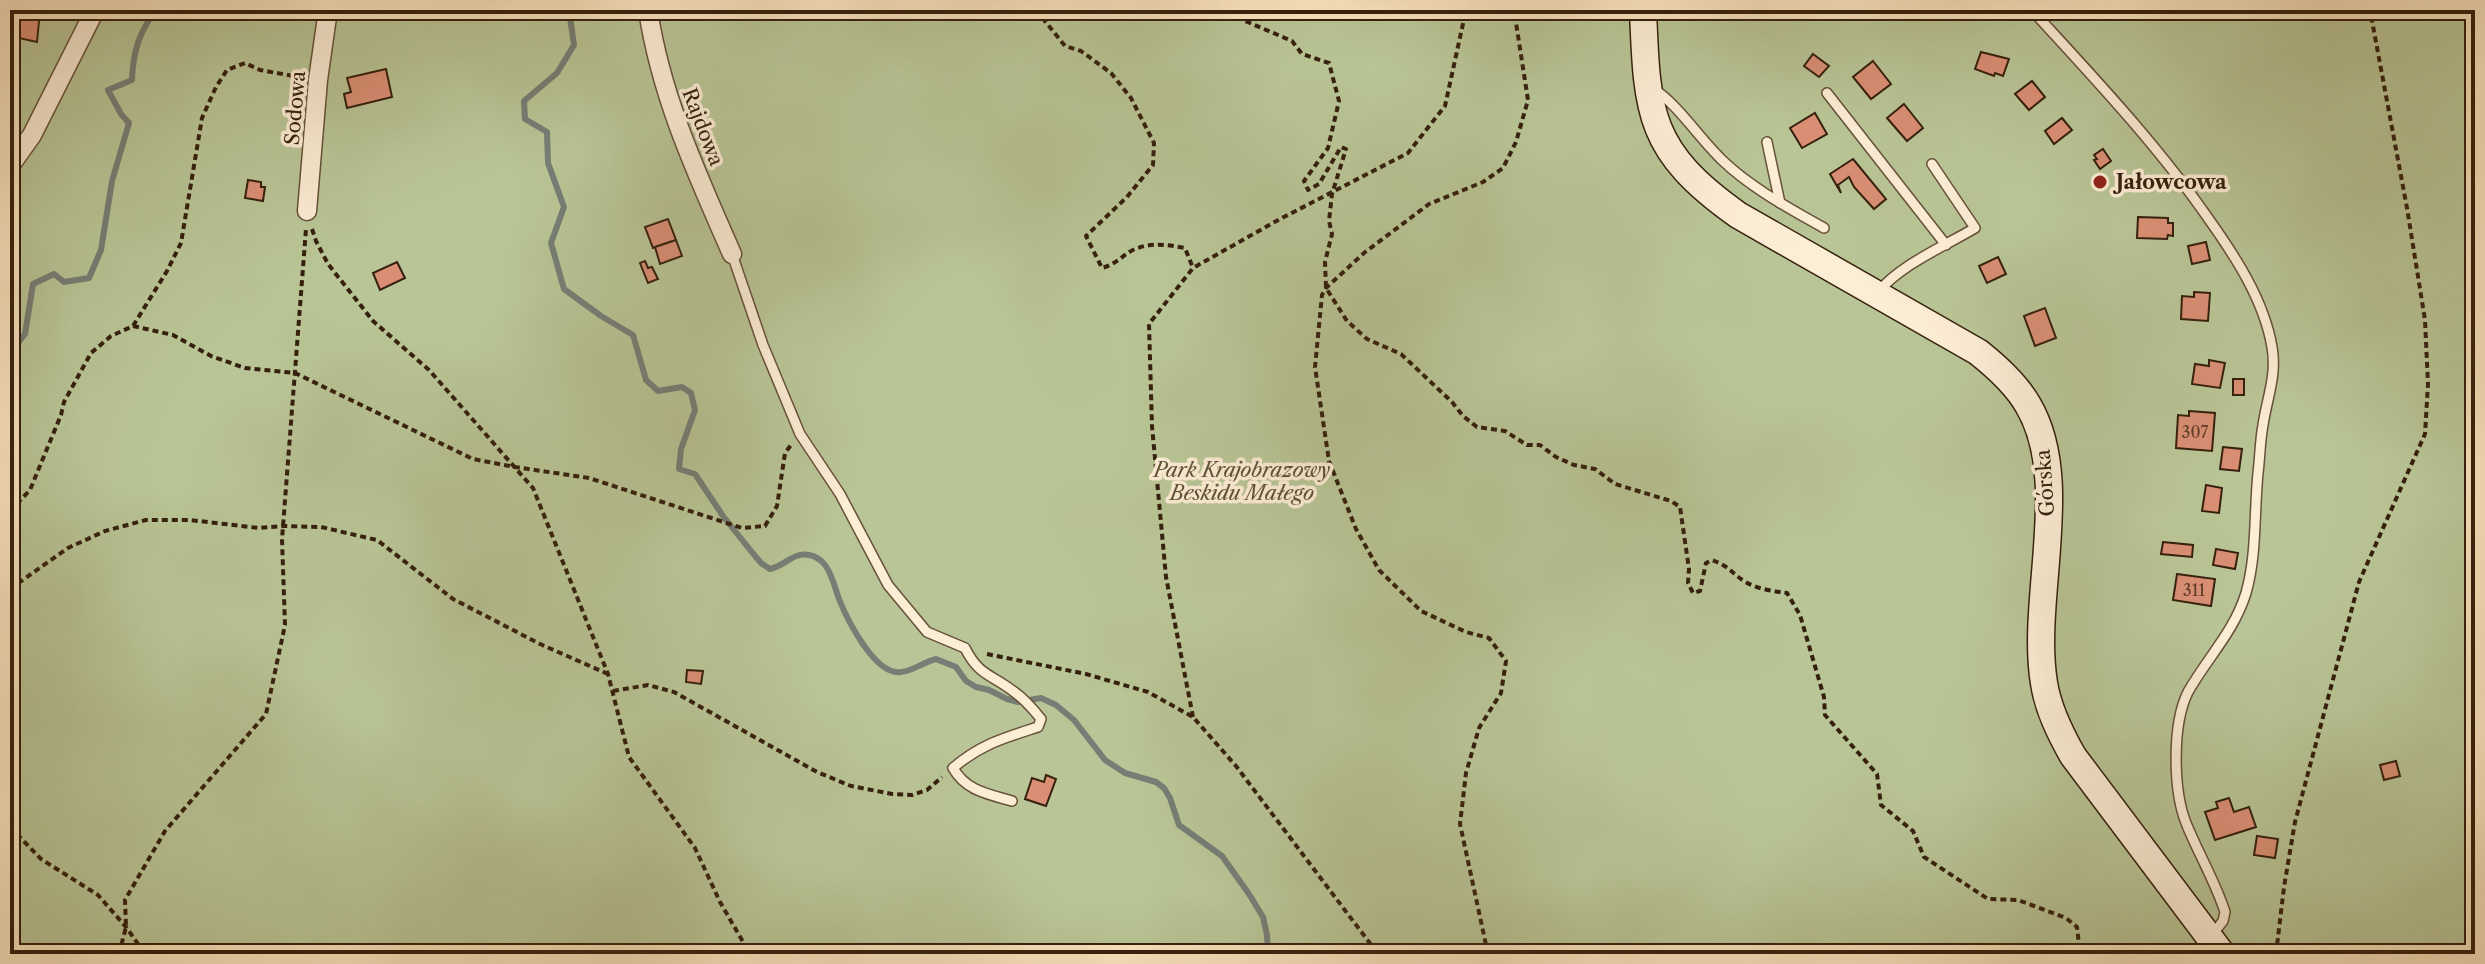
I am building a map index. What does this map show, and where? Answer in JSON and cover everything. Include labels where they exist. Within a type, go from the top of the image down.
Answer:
[{"type":"street","points":[[10,166],[32,135],[95,10]]},
{"type":"street","name":"Sodowa","points":[[307,211],[318,80],[328,10]]},
{"type":"street","name":"Rajdowa","points":[[648,10],[667,96],[732,254]]},
{"type":"street","name":"Górska","points":[[1643,10],[1647,85],[1653,116],[1664,142],[1686,171],[1738,215],[1978,352],[2007,378],[2029,406],[2041,437],[2047,475],[2041,643],[2044,685],[2049,704],[2073,756],[2216,946]]},
{"type":"lane","points":[[2032,10],[2108,93],[2182,181],[2241,268],[2263,318],[2272,348],[2274,378],[2263,423],[2254,553],[2246,592],[2225,640],[2189,692],[2176,731],[2185,819],[2225,912],[2216,946]]},
{"type":"lane","points":[[1647,85],[1664,97],[1725,163],[1780,203],[1824,228]]},
{"type":"lane","points":[[1827,93],[1946,245]]},
{"type":"lane","points":[[1767,142],[1780,203]]},
{"type":"lane","points":[[1876,295],[1887,282],[1975,228],[1932,164]]},
{"type":"lane","points":[[732,254],[763,345],[800,434],[840,494],[888,585],[927,632],[965,648],[986,676],[1012,690],[1041,719],[1038,727],[985,745],[953,768],[959,779],[972,789],[1012,801]]},
{"type":"path","points":[[1036,10],[1065,46],[1081,51],[1111,73],[1131,98],[1154,143],[1153,165],[1127,197],[1086,236],[1102,268],[1115,264],[1133,250],[1158,243],[1185,248],[1193,268]]},
{"type":"path","points":[[1229,10],[1243,20],[1292,41],[1302,54],[1329,63],[1339,101],[1328,148],[1304,181],[1308,190],[1319,184],[1341,147],[1346,149],[1332,194],[1329,221],[1332,234],[1325,262],[1326,288],[1347,321],[1367,339],[1401,354],[1477,427],[1505,431],[1527,445],[1540,445],[1574,465],[1595,469],[1615,484],[1660,497],[1680,507],[1689,569],[1688,583],[1693,593],[1700,591],[1706,563],[1712,560],[1728,566],[1744,581],[1766,590],[1787,593],[1800,615],[1824,697],[1825,715],[1877,774],[1881,805],[1913,831],[1924,857],[1988,899],[2018,900],[2066,918],[2077,927],[2080,954]]},
{"type":"path","points":[[1193,717],[1166,577],[1152,426],[1149,324],[1193,268],[1408,153],[1445,106],[1466,10]]},
{"type":"path","points":[[1488,954],[1460,824],[1466,773],[1479,728],[1501,693],[1506,661],[1489,638],[1466,632],[1421,611],[1379,570],[1356,529],[1329,461],[1315,367],[1322,295],[1326,288],[1364,253],[1429,204],[1483,182],[1503,168],[1516,142],[1528,100],[1514,10]]},
{"type":"path","points":[[2276,954],[2295,822],[2359,582],[2425,434],[2428,384],[2425,320],[2370,10]]},
{"type":"path","points":[[10,511],[30,490],[64,402],[91,353],[111,336],[133,326],[181,243],[202,118],[227,70],[245,63],[260,70],[318,80]]},
{"type":"path","points":[[119,954],[126,927],[125,900],[165,831],[266,714],[285,625],[283,526],[307,211]]},
{"type":"path","points":[[307,211],[316,241],[328,264],[373,321],[429,370],[533,488],[608,674],[629,757],[695,848],[720,902],[750,954]]},
{"type":"path","points":[[133,326],[173,335],[211,356],[245,368],[295,373],[473,459],[589,478],[742,528],[765,526],[777,506],[785,453],[800,434]]},
{"type":"path","points":[[10,589],[68,548],[105,531],[146,520],[190,520],[259,528],[321,527],[377,540],[453,599],[540,644],[608,674]]},
{"type":"path","points":[[965,648],[1000,658],[1086,674],[1148,692],[1193,717],[1236,766],[1378,954]]},
{"type":"path","points":[[613,691],[648,685],[674,692],[817,772],[851,786],[912,795],[927,790],[953,768]]},
{"type":"path","points":[[10,827],[41,859],[98,895],[145,954]]},
{"type":"green space","name":"Park Krajobrazowy Beskidu Małego","points":[[10,10],[2475,10],[2475,954],[10,954]]},
{"type":"building","points":[[14,10],[43,10],[40,11],[37,42],[10,36],[10,16]]},
{"type":"building","points":[[1981,52],[2009,59],[2003,76],[1975,69]]},
{"type":"building","points":[[1813,54],[1829,66],[1819,77],[1804,66]]},
{"type":"building","points":[[1873,61],[1891,84],[1871,99],[1853,77]]},
{"type":"building","points":[[386,69],[392,97],[347,108],[344,94],[351,92],[347,78]]},
{"type":"building","points":[[2032,81],[2045,97],[2029,110],[2015,94]]},
{"type":"building","points":[[1904,104],[1923,128],[1907,141],[1887,118]]},
{"type":"building","points":[[1815,113],[1827,134],[1802,148],[1790,128]]},
{"type":"building","points":[[2062,118],[2072,130],[2054,144],[2045,131]]},
{"type":"building","points":[[2103,149],[2111,161],[2100,169],[2094,155]]},
{"type":"building","points":[[1853,159],[1886,199],[1874,209],[1849,177],[1838,185],[1841,193],[1830,174]]},
{"type":"building","points":[[248,180],[261,182],[261,187],[265,187],[263,201],[245,198]]},
{"type":"building","points":[[2138,217],[2168,218],[2168,223],[2173,223],[2173,236],[2168,235],[2167,239],[2137,238]]},
{"type":"building","points":[[668,219],[676,240],[653,248],[645,227]]},
{"type":"building","points":[[676,240],[682,256],[660,264],[655,247]]},
{"type":"building","points":[[2206,242],[2210,260],[2192,264],[2188,246]]},
{"type":"building","points":[[1998,257],[2006,274],[1987,283],[1979,266]]},
{"type":"building","points":[[645,261],[658,279],[648,283],[640,263]]},
{"type":"building","points":[[397,262],[405,278],[380,290],[373,273]]},
{"type":"building","points":[[2194,292],[2210,293],[2208,321],[2181,319],[2182,296],[2194,297]]},
{"type":"building","points":[[2045,308],[2056,338],[2035,346],[2024,316]]},
{"type":"building","points":[[2209,360],[2225,363],[2220,388],[2192,384],[2195,364],[2209,366]]},
{"type":"building","points":[[2233,379],[2244,379],[2244,395],[2233,395]]},
{"type":"building","points":[[2189,411],[2215,413],[2212,451],[2176,448],[2178,415],[2189,416]]},
{"type":"building","points":[[2223,447],[2242,449],[2239,471],[2220,469]]},
{"type":"building","points":[[2206,485],[2222,488],[2219,513],[2202,511]]},
{"type":"building","points":[[2163,542],[2193,545],[2192,557],[2161,554]]},
{"type":"building","points":[[2216,549],[2238,553],[2235,569],[2213,565]]},
{"type":"building","points":[[2177,574],[2215,579],[2211,606],[2173,600]]},
{"type":"building","points":[[687,670],[703,671],[701,684],[686,682]]},
{"type":"building","points":[[2396,761],[2400,776],[2384,780],[2380,765]]},
{"type":"building","points":[[1046,775],[1056,779],[1046,806],[1025,799],[1032,778],[1044,782]]},
{"type":"building","points":[[2229,798],[2234,812],[2249,807],[2256,827],[2215,840],[2205,812],[2218,808],[2216,802]]},
{"type":"building","points":[[2257,836],[2278,839],[2275,858],[2254,855]]},
{"type":"waterway","points":[[10,353],[25,334],[33,284],[54,274],[64,282],[89,278],[101,250],[112,181],[129,123],[108,90],[132,80],[138,43],[156,10]]},
{"type":"waterway","points":[[569,10],[574,45],[557,73],[524,101],[525,119],[547,132],[548,163],[564,207],[551,243],[564,289],[633,335],[646,380],[658,391],[682,387],[691,393],[695,410],[681,449],[679,469],[695,474],[723,516],[761,563],[770,569],[803,555],[822,561],[855,632],[881,665],[901,672],[936,659],[956,667],[966,681],[976,687],[1007,699],[1018,702],[1041,698],[1056,705],[1074,720],[1105,760],[1125,773],[1156,782],[1164,788],[1179,825],[1222,856],[1249,894],[1263,917],[1268,954]]},
{"type":"place","name":"Jałowcowa","points":[[2100,182]]}]
